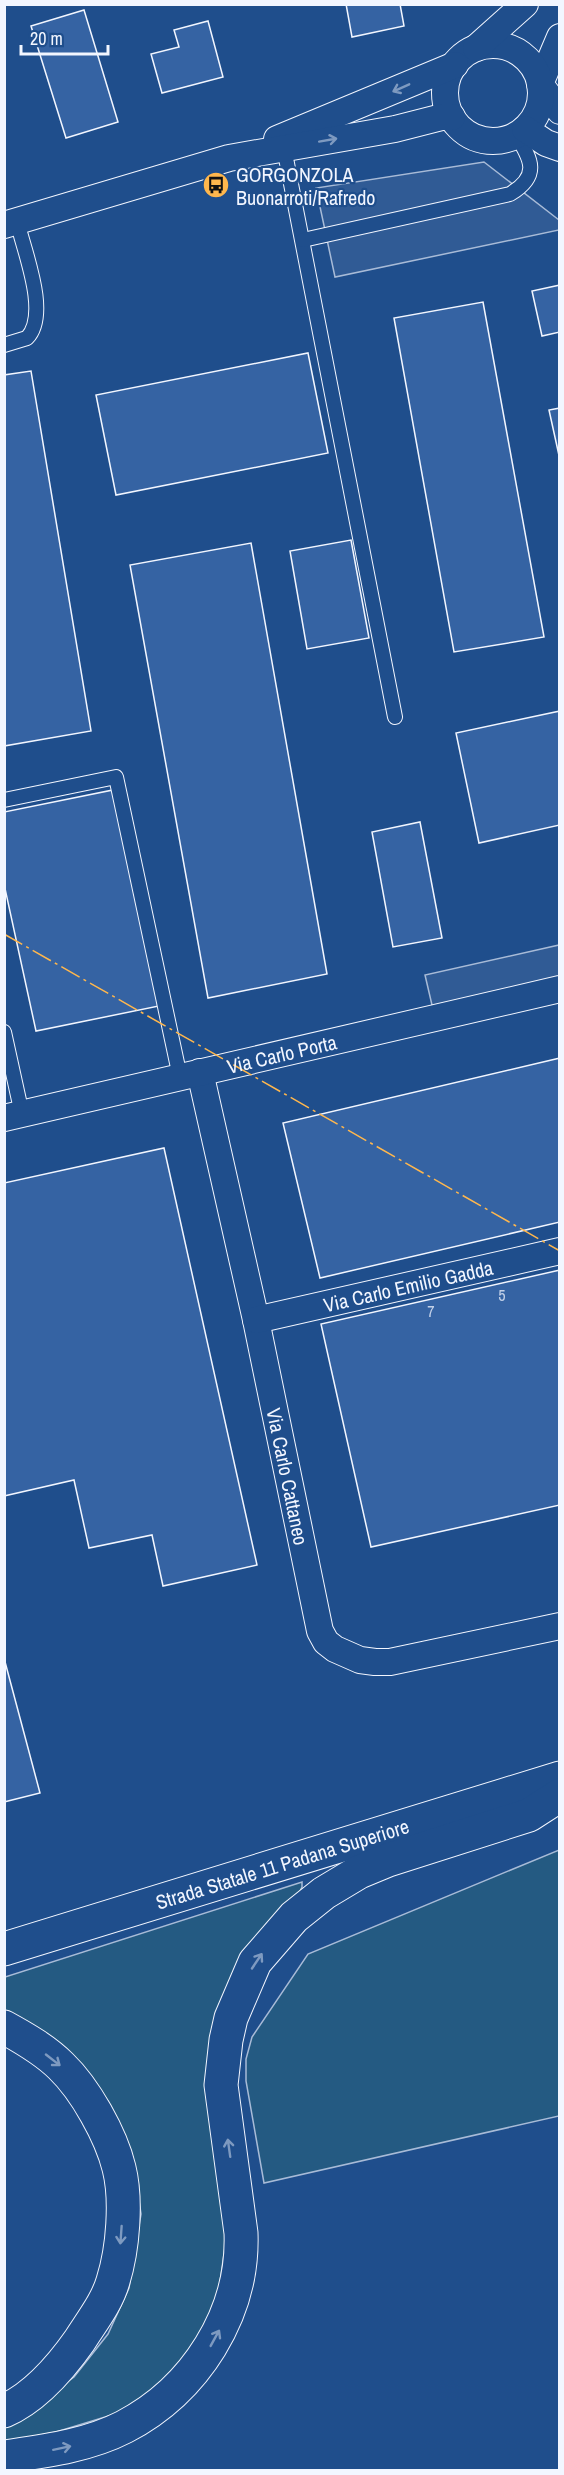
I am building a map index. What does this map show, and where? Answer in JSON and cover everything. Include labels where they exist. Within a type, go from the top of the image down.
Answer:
[{"type":"main road","name":"Strada Statale 11 Padana Superiore","points":[[4,1949],[560,1778]]},
{"type":"main road","points":[[4,2457],[63,2448],[123,2427],[150,2411],[181,2385],[216,2337],[233,2298],[242,2254],[242,2233],[222,2085],[223,2061],[231,2018],[245,1981],[255,1962],[270,1942],[294,1917],[324,1893],[358,1872],[388,1860],[529,1815],[560,1795]]},
{"type":"main road","points":[[4,2028],[33,2045],[61,2066],[77,2086],[94,2111],[109,2140],[119,2169],[122,2200],[120,2252],[113,2282],[104,2302],[71,2353],[50,2376],[32,2394],[4,2411]]},
{"type":"street","points":[[11,223],[229,158],[454,65],[525,4]]},
{"type":"street","points":[[454,65],[446,91],[448,109],[452,117],[466,132],[484,140],[505,140],[532,122],[540,104],[540,84],[560,37]]},
{"type":"street","points":[[476,48],[497,45],[516,51],[532,65],[540,84],[560,111]]},
{"type":"street","points":[[229,158],[395,129],[442,117],[452,117]]},
{"type":"street","points":[[520,132],[560,148]]},
{"type":"street","name":"Via Carlo Porta","points":[[13,1116],[560,989]]},
{"type":"street","name":"Via Carlo Cattaneo","points":[[190,1075],[256,1320],[320,1631],[326,1642],[334,1649],[360,1660],[390,1662],[560,1626]]},
{"type":"street","name":"Via Carlo Emilio Gadda","points":[[256,1320],[560,1251]]},
{"type":"lane","points":[[303,240],[510,194],[524,185],[529,172],[530,158],[520,132]]},
{"type":"lane","points":[[284,148],[394,717]]},
{"type":"lane","points":[[4,345],[27,338],[32,334],[37,319],[37,304],[11,223]]},
{"type":"lane","points":[[4,800],[116,777],[190,1075]]},
{"type":"lane","points":[[4,1032],[13,1116]]},
{"type":"shaded area","points":[[484,162],[559,220],[559,230],[335,277],[316,188]]},
{"type":"shaded area","points":[[559,945],[559,989],[435,1018],[425,975]]},
{"type":"shaded area","points":[[559,1850],[559,2116],[264,2183],[246,2081],[246,2059],[252,2037],[308,1954]]},
{"type":"shaded area","points":[[302,1882],[299,1893],[245,1953],[228,2226],[215,2316],[158,2390],[115,2414],[56,2432],[5,2442],[5,2421],[28,2411],[74,2377],[108,2334],[129,2288],[141,2214],[132,2154],[108,2101],[76,2062],[5,2012],[5,1977]]},
{"type":"building","points":[[346,4],[400,4],[404,26],[352,37]]},
{"type":"building","points":[[84,10],[118,122],[66,138],[31,26]]},
{"type":"building","points":[[208,21],[223,77],[162,93],[151,54],[179,47],[174,30]]},
{"type":"building","points":[[560,285],[560,332],[542,336],[532,291]]},
{"type":"building","points":[[483,302],[544,637],[454,652],[394,318]]},
{"type":"building","points":[[308,353],[328,453],[116,495],[96,395]]},
{"type":"building","points":[[31,371],[91,731],[4,746],[4,375]]},
{"type":"building","points":[[560,408],[560,460],[549,410]]},
{"type":"building","points":[[351,540],[369,638],[307,649],[290,551]]},
{"type":"building","points":[[251,543],[327,974],[208,998],[130,565]]},
{"type":"building","points":[[560,711],[560,825],[479,843],[456,733]]},
{"type":"building","points":[[113,790],[159,1006],[36,1031],[4,884],[4,812]]},
{"type":"building","points":[[420,822],[442,938],[393,947],[372,832]]},
{"type":"building","points":[[560,1058],[560,1222],[320,1278],[283,1123]]},
{"type":"building","points":[[164,1148],[257,1565],[163,1586],[152,1535],[89,1548],[74,1480],[4,1496],[4,1183]]},
{"type":"building","points":[[560,1270],[560,1505],[371,1547],[321,1324]]},
{"type":"building","points":[[4,1658],[40,1793],[4,1802]]},
{"type":"power","points":[[4,934],[560,1251]]},
{"type":"place","name":"GORGONZOLA Buonarroti/Rafredo","points":[[216,185]]}]
